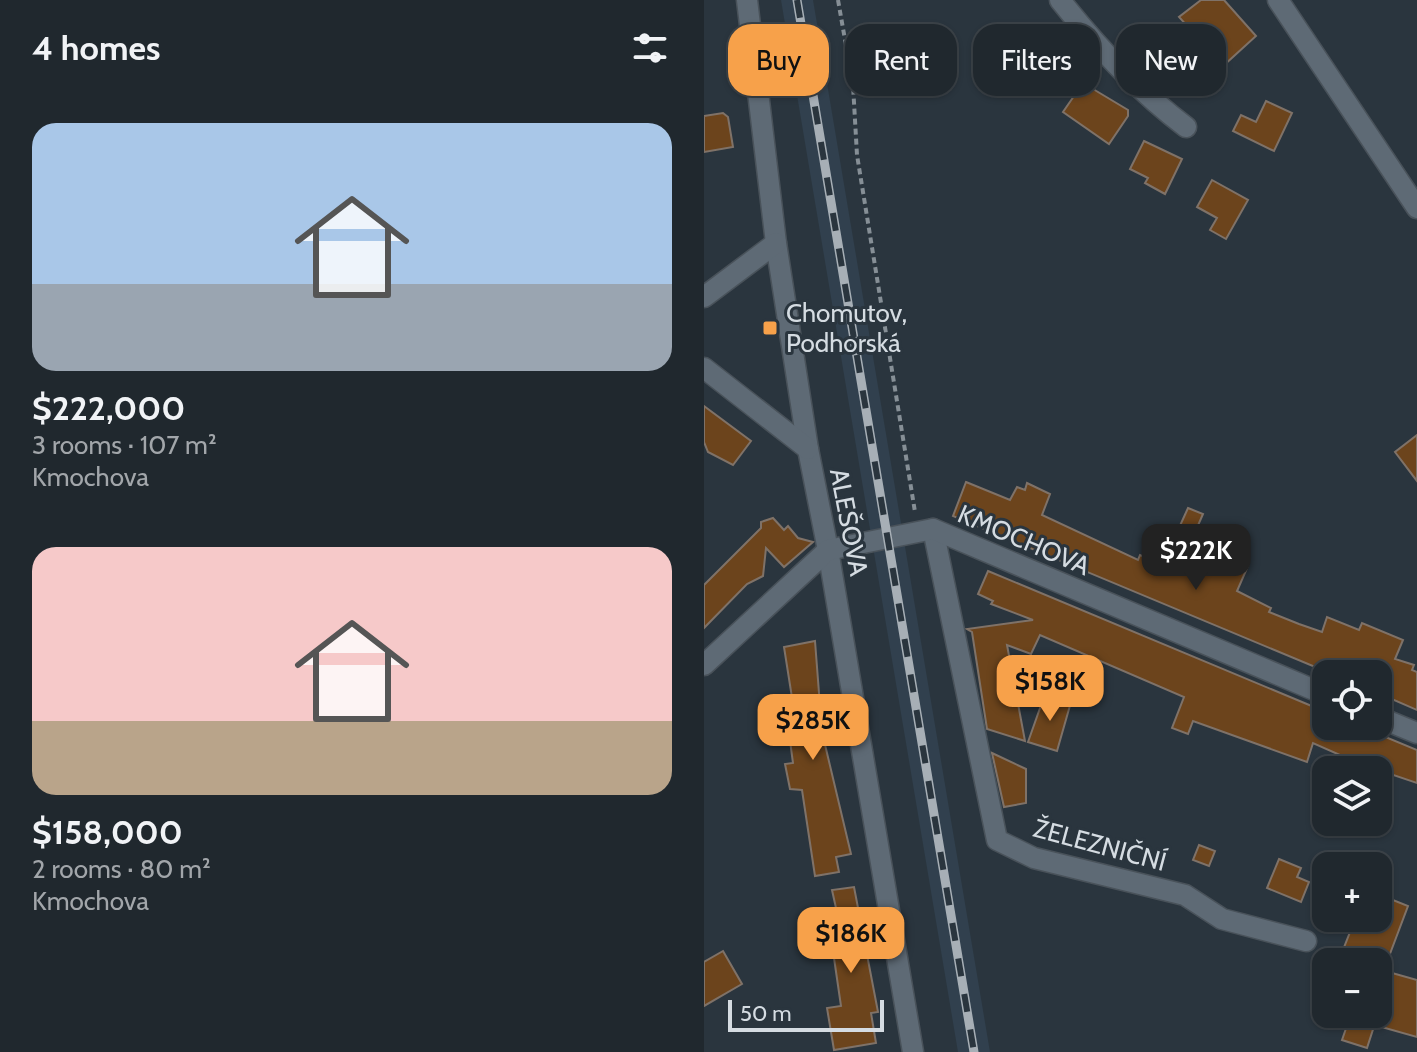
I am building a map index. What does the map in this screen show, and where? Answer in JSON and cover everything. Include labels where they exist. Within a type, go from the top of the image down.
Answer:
[{"type":"street","name":"ALEŠOVA","points":[[747,0],[776,243],[808,449],[913,1052]]},
{"type":"street","points":[[1060,0],[1099,50],[1149,99],[1186,127]]},
{"type":"street","points":[[1278,0],[1411,184],[1417,208]]},
{"type":"street","points":[[704,297],[776,243]]},
{"type":"street","points":[[704,368],[808,449]]},
{"type":"street","name":"KMOCHOVA","points":[[828,550],[925,530],[1312,689]]},
{"type":"street","name":"ŽELEZNIČNÍ","points":[[925,530],[997,840],[1034,858],[1185,895],[1222,919],[1306,941]]},
{"type":"street","points":[[704,665],[828,550]]},
{"type":"street","points":[[1392,723],[1417,733]]},
{"type":"path","points":[[838,0],[853,85],[857,155],[925,530]]},
{"type":"shaded area","points":[[781,0],[813,0],[817,24],[785,24]]},
{"type":"shaded area","points":[[829,95],[990,1052],[958,1052],[797,96]]},
{"type":"building","points":[[1201,0],[1224,0],[1256,36],[1226,63],[1226,24],[1185,24],[1179,17]]},
{"type":"building","points":[[1100,93],[1128,110],[1128,116],[1109,144],[1063,112],[1074,96],[1100,96]]},
{"type":"building","points":[[1266,101],[1292,113],[1274,151],[1233,131],[1241,115],[1256,122]]},
{"type":"building","points":[[723,113],[728,117],[733,147],[704,152],[704,116]]},
{"type":"building","points":[[1144,141],[1182,159],[1165,194],[1145,183],[1148,178],[1130,169]]},
{"type":"building","points":[[1212,180],[1248,200],[1226,239],[1210,230],[1217,218],[1197,207]]},
{"type":"building","points":[[704,406],[751,441],[733,465],[708,452],[704,442]]},
{"type":"building","points":[[1417,435],[1417,481],[1395,452]]},
{"type":"building","points":[[966,482],[1010,500],[1017,487],[1025,490],[1027,483],[1050,494],[1042,515],[1138,560],[1140,555],[1194,578],[1204,551],[1228,563],[1230,557],[1248,566],[1237,591],[1271,608],[1269,612],[1322,632],[1327,617],[1359,630],[1362,623],[1403,640],[1395,659],[1414,665],[1412,670],[1417,672],[1417,710],[1392,699],[1392,660],[1312,660],[1312,666],[953,516]]},
{"type":"building","points":[[1188,508],[1203,514],[1193,537],[1178,530]]},
{"type":"building","points":[[773,518],[784,530],[788,526],[798,538],[813,542],[784,567],[766,548],[763,576],[747,584],[704,628],[704,585],[761,528],[761,522]]},
{"type":"building","points":[[988,571],[1312,706],[1312,740],[1392,740],[1417,750],[1417,783],[1392,775],[1392,756],[1342,756],[1313,743],[1307,762],[1193,721],[1188,734],[1172,728],[1184,697],[1040,635],[1031,654],[1007,645],[1025,741],[987,729],[972,632],[967,629],[1033,620],[991,604],[993,601],[978,594]]},
{"type":"building","points":[[815,641],[822,732],[851,854],[836,857],[839,872],[815,876],[802,790],[790,789],[785,764],[793,763],[786,711],[793,704],[784,647]]},
{"type":"building","points":[[1045,694],[1071,702],[1057,751],[1028,742]]},
{"type":"building","points":[[992,753],[1026,769],[1026,803],[1004,807]]},
{"type":"building","points":[[1199,845],[1215,851],[1209,866],[1193,860]]},
{"type":"building","points":[[1279,859],[1301,868],[1297,877],[1309,882],[1301,902],[1267,888]]},
{"type":"building","points":[[854,887],[878,1012],[871,1013],[876,1043],[834,1050],[827,1008],[841,1006],[827,910],[836,908],[832,890]]},
{"type":"building","points":[[1392,900],[1408,906],[1392,948],[1344,948],[1350,932],[1392,932]]},
{"type":"building","points":[[723,951],[742,984],[704,1006],[704,962]]},
{"type":"building","points":[[1392,973],[1417,980],[1417,1037],[1385,1028],[1392,1028]]},
{"type":"building","points":[[1346,1028],[1373,1028],[1367,1048],[1342,1040]]},
{"type":"railway","points":[[797,0],[974,1052]]},
{"type":"place","name":"Chomutov, Podhorská","points":[[770,328]]}]
